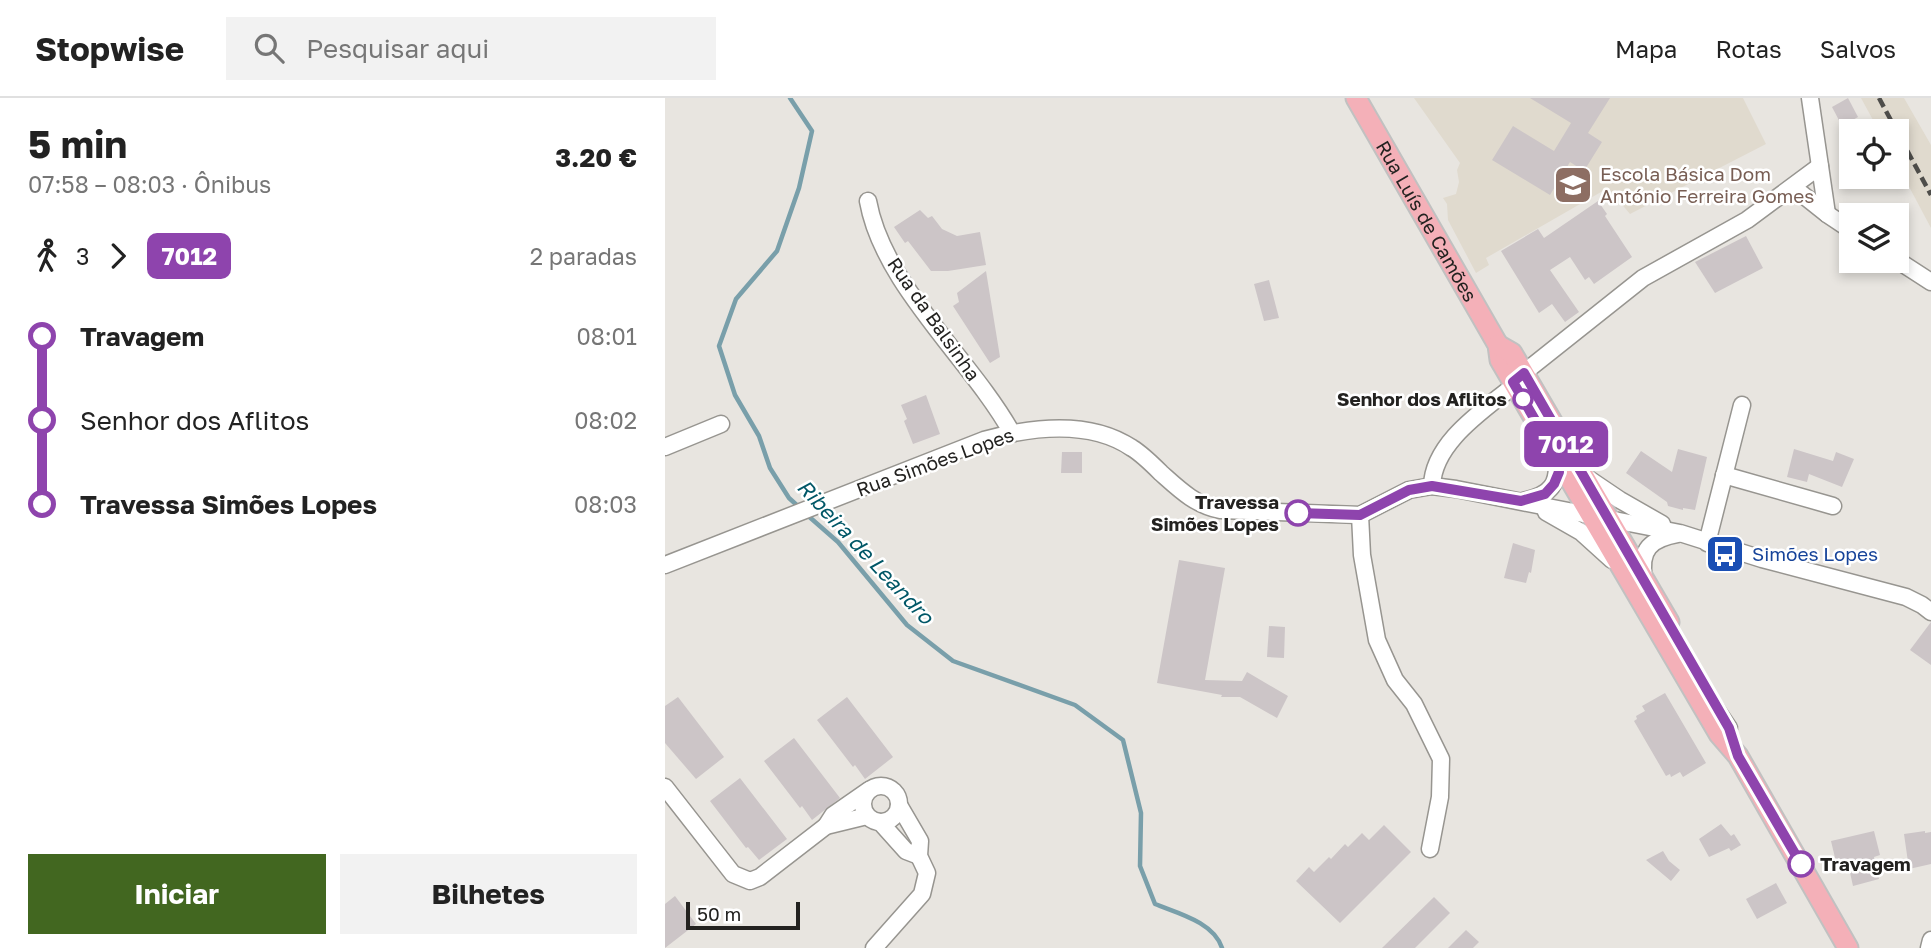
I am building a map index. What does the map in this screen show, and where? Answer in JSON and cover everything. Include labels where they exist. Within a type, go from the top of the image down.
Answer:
[{"type":"main road","name":"Rua Luís de Camões","points":[[1356,98],[1498,345],[1500,360],[1598,513],[1625,573],[1720,734],[1738,756],[1848,948]]},
{"type":"main road","name":"Rua Luís de Camões","points":[[1514,382],[1556,456],[1644,579],[1729,728],[1738,756]]},
{"type":"street","points":[[1810,98],[1827,214]]},
{"type":"street","points":[[1432,486],[1436,467],[1452,440],[1514,382],[1618,296],[1643,278],[1747,220],[1820,166]]},
{"type":"street","points":[[1793,187],[1839,222]]},
{"type":"street","name":"Rua da Balsinha","points":[[868,201],[872,222],[894,265],[938,330],[1000,411],[1011,433]]},
{"type":"street","points":[[1909,268],[1931,282]]},
{"type":"street","name":"Rua Simões Lopes","points":[[1514,382],[1527,393],[1694,678],[1729,728]]},
{"type":"street","points":[[1707,543],[1742,405]]},
{"type":"street","points":[[665,447],[721,424]]},
{"type":"street","name":"Rua Simões Lopes","points":[[665,565],[952,452],[1011,433],[1034,429],[1081,429],[1116,439],[1133,448],[1183,492],[1205,507],[1220,510],[1360,515],[1409,490],[1432,486],[1598,513],[1680,533],[1707,543],[1906,597],[1931,612]]},
{"type":"street","points":[[1521,501],[1545,494],[1554,484],[1559,472],[1556,456]]},
{"type":"street","points":[[1724,475],[1833,506]]},
{"type":"street","name":"Rua Simões Lopes","points":[[1598,513],[1620,500],[1680,533]]},
{"type":"street","name":"Rua Simões Lopes","points":[[1521,501],[1558,517],[1581,532],[1625,573]]},
{"type":"street","points":[[1360,515],[1362,555],[1377,640],[1395,680],[1414,704],[1441,759],[1440,797],[1430,849]]},
{"type":"street","points":[[1644,579],[1642,564],[1653,542],[1680,533]]},
{"type":"street","points":[[665,787],[733,874],[750,881],[760,877],[826,826],[833,814],[869,790],[887,786],[896,794],[899,805],[919,841],[919,856],[927,873],[922,894],[874,948]]},
{"type":"street","points":[[869,790],[863,805],[873,819],[906,851],[919,856]]},
{"type":"street","points":[[826,826],[873,819],[891,820],[899,805]]},
{"type":"street","points":[[1929,948],[1931,940]]},
{"type":"shaded area","name":"Escola Básica Dom António Ferreira Gomes","points":[[1414,98],[1743,98],[1766,144],[1630,214],[1608,188],[1486,258],[1489,265],[1476,273],[1448,220],[1447,204],[1443,198],[1456,194],[1460,163]]},
{"type":"shaded area","points":[[1861,98],[1904,98],[1931,145],[1931,228],[1909,187],[1909,119],[1872,119]]},
{"type":"building","points":[[1530,98],[1610,98],[1588,133],[1602,142],[1584,171],[1570,162],[1550,195],[1492,160],[1513,126],[1554,151],[1571,123]]},
{"type":"building","points":[[1848,98],[1858,117],[1839,120],[1832,107]]},
{"type":"building","points":[[1598,201],[1632,257],[1594,284],[1589,277],[1585,280],[1570,257],[1550,270],[1579,312],[1565,322],[1552,304],[1539,313],[1501,251],[1538,229],[1544,238]]},
{"type":"building","points":[[920,210],[928,218],[932,216],[942,229],[957,236],[980,232],[986,265],[931,271],[894,227]]},
{"type":"building","points":[[1746,236],[1763,268],[1715,293],[1695,262]]},
{"type":"building","points":[[986,271],[1000,357],[990,363],[953,306],[959,302],[957,293]]},
{"type":"building","points":[[1269,280],[1279,318],[1264,321],[1254,284]]},
{"type":"building","points":[[926,395],[940,434],[913,444],[901,405]]},
{"type":"building","points":[[1678,449],[1707,457],[1695,510],[1668,506],[1667,502],[1626,473],[1641,451],[1672,472]]},
{"type":"building","points":[[1794,449],[1833,461],[1836,452],[1854,459],[1842,487],[1809,474],[1807,482],[1787,477]]},
{"type":"building","points":[[1062,452],[1082,452],[1082,473],[1061,473]]},
{"type":"building","points":[[1513,543],[1535,550],[1531,573],[1529,572],[1526,583],[1504,578]]},
{"type":"building","points":[[1179,560],[1225,568],[1205,680],[1242,681],[1247,672],[1288,696],[1277,718],[1240,697],[1221,697],[1222,695],[1157,683]]},
{"type":"building","points":[[1931,622],[1931,665],[1910,650]]},
{"type":"building","points":[[1269,626],[1285,627],[1284,658],[1267,657]]},
{"type":"building","points":[[1665,693],[1706,763],[1683,777],[1680,772],[1671,777],[1670,774],[1666,776],[1634,721],[1636,716],[1645,711],[1642,706]]},
{"type":"building","points":[[678,697],[724,757],[696,779],[665,743],[665,706]]},
{"type":"building","points":[[847,697],[893,757],[865,779],[817,720]]},
{"type":"building","points":[[794,738],[840,798],[812,820],[764,761]]},
{"type":"building","points":[[740,778],[787,839],[759,860],[746,848],[710,801]]},
{"type":"building","points":[[1721,824],[1731,836],[1734,834],[1741,845],[1731,851],[1729,848],[1709,857],[1699,839]]},
{"type":"building","points":[[1384,825],[1411,852],[1340,923],[1296,881],[1309,867],[1314,872],[1345,844],[1348,847],[1362,833],[1369,840]]},
{"type":"building","points":[[1874,831],[1880,855],[1874,857],[1879,879],[1853,886],[1847,859],[1836,862],[1831,841]]},
{"type":"building","points":[[1931,832],[1931,864],[1909,869],[1904,834]]},
{"type":"building","points":[[1663,851],[1669,861],[1680,870],[1671,881],[1646,860]]},
{"type":"building","points":[[1776,883],[1787,903],[1757,919],[1746,899]]},
{"type":"building","points":[[675,896],[696,924],[665,948],[665,904]]},
{"type":"building","points":[[1434,897],[1450,913],[1415,948],[1382,948]]},
{"type":"building","points":[[1466,930],[1479,942],[1473,948],[1448,948]]},
{"type":"waterway","name":"Ribeira de Leandro","points":[[790,98],[812,131],[799,188],[777,251],[736,299],[719,346],[735,395],[759,436],[770,468],[789,498],[800,508]]},
{"type":"waterway","name":"Ribeira de Leandro","points":[[806,514],[838,542],[907,625],[953,661],[1075,705],[1123,740],[1141,813],[1140,866],[1155,904],[1203,925],[1218,939],[1222,948]]},
{"type":"railway","points":[[1879,98],[1931,195]]},
{"type":"bus line","name":"7012","points":[[1298,513],[1360,515],[1409,490],[1432,486],[1521,501],[1545,494],[1554,484],[1559,472],[1556,456],[1513,382],[1524,373],[1729,728],[1738,756],[1801,864]]},
{"type":"place","name":"Escola Básica Dom António Ferreira Gomes","points":[[1573,185]]},
{"type":"place","name":"Senhor dos Aflitos","points":[[1523,399]]},
{"type":"place","name":"Travessa Simões Lopes","points":[[1298,513]]},
{"type":"place","name":"Simões Lopes","points":[[1725,554]]},
{"type":"place","name":"Travagem","points":[[1801,864]]}]
